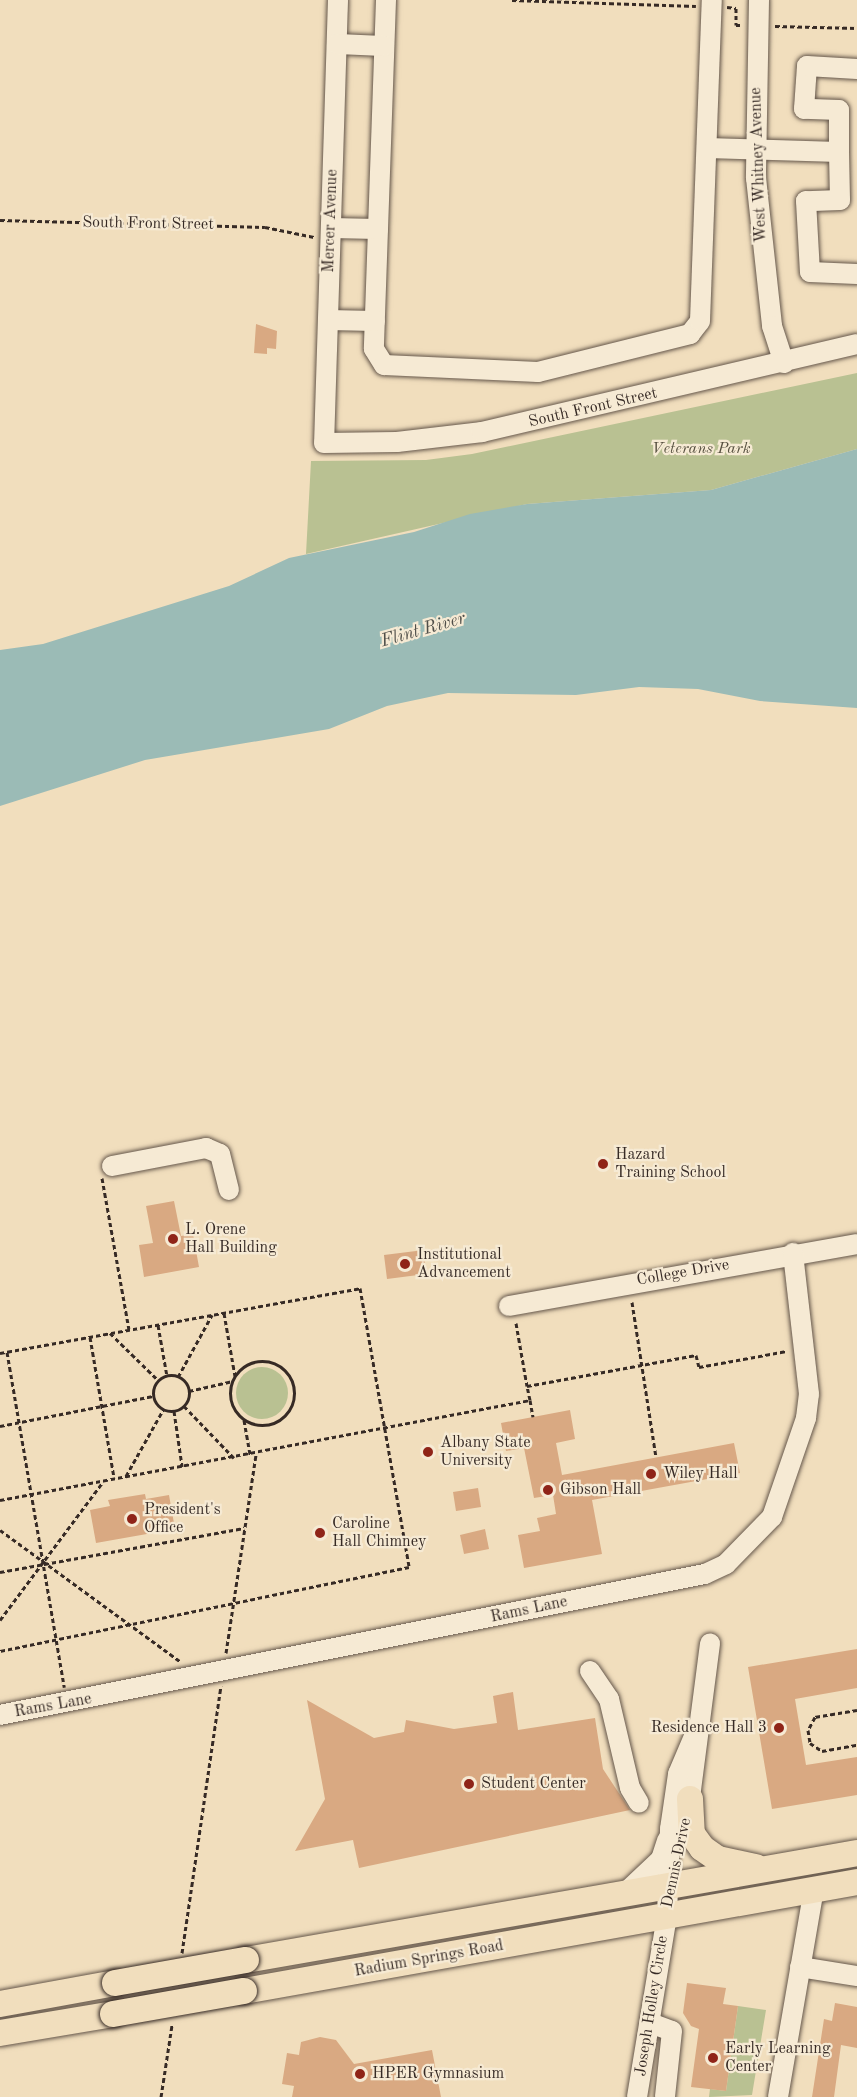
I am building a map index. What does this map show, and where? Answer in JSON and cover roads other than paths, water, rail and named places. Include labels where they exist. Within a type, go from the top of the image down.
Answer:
[{"type":"main road","points":[[690,1799],[692,1834],[702,1848],[738,1865],[772,1869]]},
{"type":"main road","name":"Radium Springs Road","points":[[0,2004],[620,1897],[857,1853]]},
{"type":"main road","name":"Radium Springs Road","points":[[0,2033],[857,1882]]},
{"type":"street","name":"Mercer Avenue","points":[[324,443],[338,0]]},
{"type":"street","points":[[386,0],[374,349],[384,365],[538,372],[690,334],[700,321],[712,3]]},
{"type":"street","name":"West Whitney Avenue","points":[[759,0],[755,150],[761,248],[772,326],[784,363]]},
{"type":"street","points":[[337,44],[384,46]]},
{"type":"street","points":[[857,69],[807,66],[804,109],[839,110],[840,200],[806,201],[810,272],[857,274]]},
{"type":"street","points":[[707,148],[838,152]]},
{"type":"street","points":[[331,233],[378,229]]},
{"type":"street","points":[[328,320],[375,321]]},
{"type":"street","name":"South Front Street","points":[[324,443],[397,442],[482,432],[784,363],[857,344]]},
{"type":"street","points":[[112,1166],[206,1148],[220,1154],[229,1190]]},
{"type":"street","name":"College Drive","points":[[511,1306],[793,1253],[857,1244]]},
{"type":"street","name":"Rams Lane","points":[[0,1715],[67,1705],[705,1574],[726,1564],[772,1517],[794,1463],[808,1394],[793,1253]]},
{"type":"street","name":"Dennis Drive","points":[[667,1916],[690,1799],[695,1734],[710,1643]]},
{"type":"street","points":[[590,1671],[609,1699],[630,1788],[639,1803]]},
{"type":"street","name":"Dennis Drive","points":[[671,1888],[670,1829],[678,1774],[695,1734]]},
{"type":"street","points":[[620,1897],[661,1859],[670,1829]]},
{"type":"street","points":[[778,2097],[813,1889]]},
{"type":"street","name":"Joseph Holley Circle","points":[[637,2097],[667,1916]]},
{"type":"street","points":[[800,1967],[857,1976]]},
{"type":"street","points":[[650,2023],[672,2031],[665,2097]]},
{"type":"water","name":"Flint River","points":[[857,449],[857,708],[760,701],[698,689],[639,687],[576,695],[448,693],[387,706],[329,729],[145,760],[0,806],[0,650],[43,644],[229,586],[289,558],[414,532],[470,514],[527,504],[711,490]]},
{"type":"place","name":"Hazard Training School","points":[[603,1164]]},
{"type":"place","name":"L. Orene Hall Building","points":[[173,1239]]},
{"type":"place","name":"Institutional Advancement","points":[[405,1264]]},
{"type":"place","name":"Albany State University","points":[[428,1452]]},
{"type":"place","name":"Wiley Hall","points":[[651,1474]]},
{"type":"place","name":"Gibson Hall","points":[[548,1490]]},
{"type":"place","name":"President's Office","points":[[132,1519]]},
{"type":"place","name":"Caroline Hall Chimney","points":[[320,1533]]},
{"type":"place","name":"Residence Hall 3","points":[[779,1728]]},
{"type":"place","name":"Student Center","points":[[469,1784]]},
{"type":"place","name":"Early Learning Center","points":[[713,2058]]},
{"type":"place","name":"HPER Gymnasium","points":[[360,2074]]},
{"type":"park label","name":"Veterans Park","points":[[701,449]]}]
